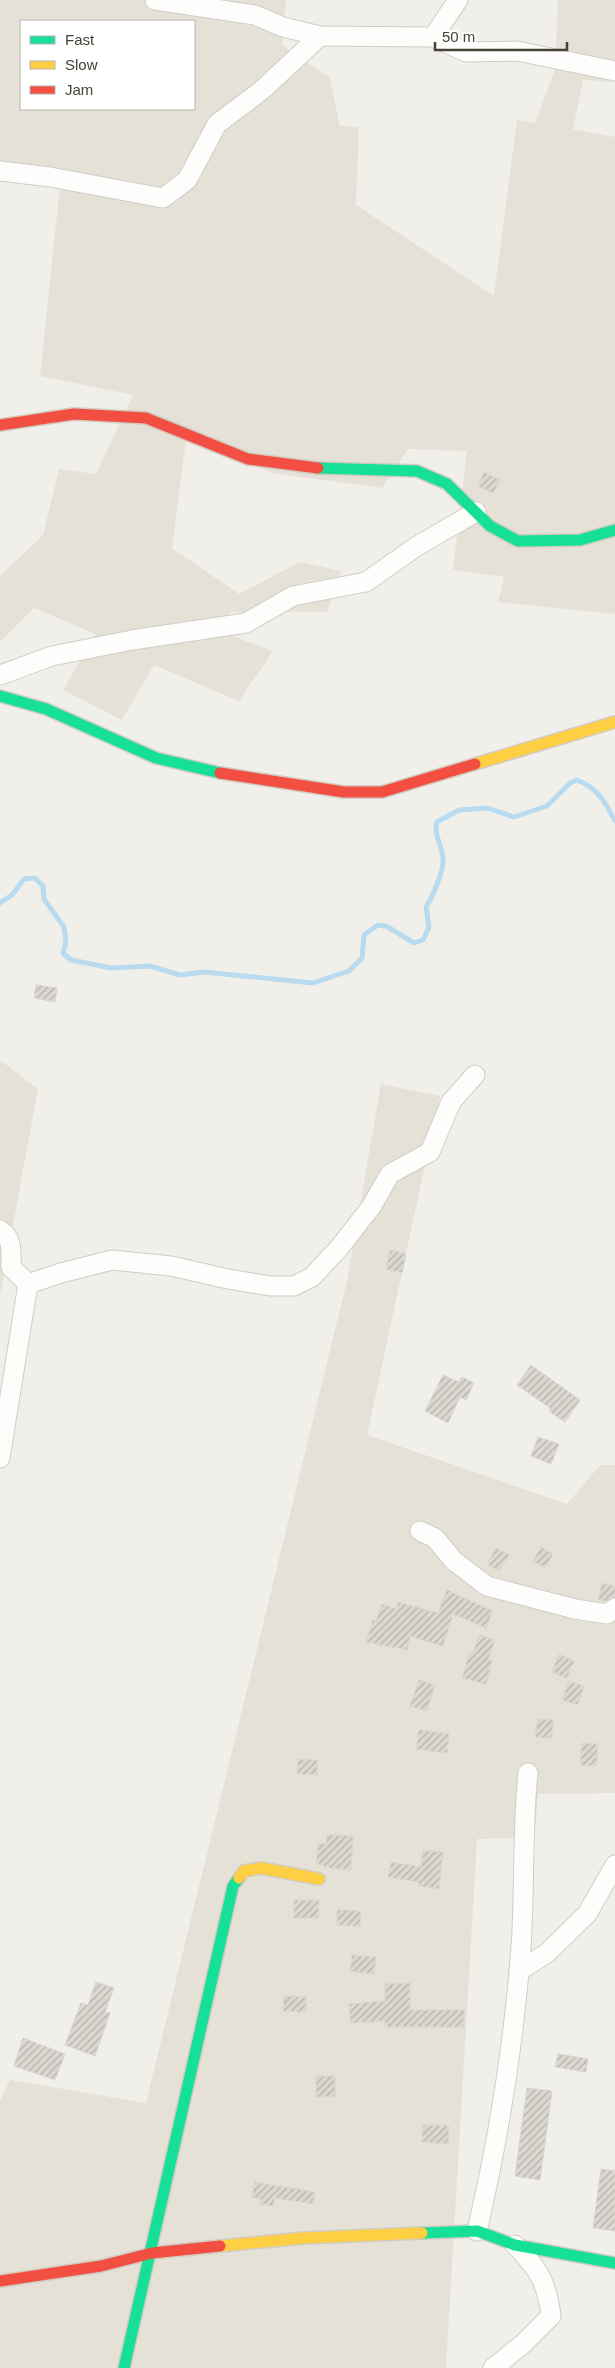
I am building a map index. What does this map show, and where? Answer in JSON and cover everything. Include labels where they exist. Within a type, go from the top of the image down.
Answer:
[{"type":"street","points":[[155,0],[257,8],[283,28],[320,36],[433,37],[466,52],[517,51],[615,71]]},
{"type":"street","points":[[433,37],[458,0]]},
{"type":"street","points":[[0,171],[50,177],[163,198],[187,180],[217,124],[262,90],[320,36]]},
{"type":"street","points":[[0,425],[74,414],[146,418],[248,459],[306,468],[372,468],[417,471],[447,484],[490,526],[518,542],[580,540],[615,530]]},
{"type":"street","points":[[0,674],[61,654],[132,640],[246,623],[294,596],[366,582],[417,546],[476,512]]},
{"type":"street","points":[[0,696],[46,709],[156,758],[219,773],[344,792],[382,792],[615,722]]},
{"type":"street","points":[[28,1284],[61,1273],[112,1260],[171,1266],[270,1286],[294,1286],[312,1277],[339,1248],[371,1207],[390,1174],[430,1152],[451,1102],[476,1075]]},
{"type":"street","points":[[0,1230],[7,1234],[11,1248],[11,1267],[28,1284]]},
{"type":"street","points":[[0,1458],[28,1284]]},
{"type":"street","points":[[420,1532],[435,1538],[454,1561],[487,1586],[574,1609],[607,1614],[615,1608]]},
{"type":"street","points":[[477,2230],[489,2178],[513,2037],[519,1971],[524,1815],[528,1773]]},
{"type":"street","points":[[519,1971],[547,1952],[587,1914],[615,1865]]},
{"type":"street","points":[[124,2368],[152,2253],[168,2170],[211,1993],[223,1925],[233,1886],[244,1871],[261,1868],[319,1879]]},
{"type":"street","points":[[0,2281],[101,2266],[152,2253],[303,2238],[477,2230],[515,2245],[615,2263]]},
{"type":"street","points":[[492,2368],[524,2344],[551,2316],[548,2292],[533,2263],[515,2245]]},
{"type":"shaded area","points":[[0,0],[286,0],[282,45],[330,78],[340,126],[359,127],[356,205],[494,296],[517,120],[535,123],[555,70],[558,0],[615,0],[615,82],[583,80],[573,129],[615,137],[615,614],[498,602],[504,577],[453,570],[467,451],[408,449],[382,488],[272,473],[187,432],[172,548],[239,594],[300,562],[341,571],[327,612],[231,612],[213,629],[273,651],[239,701],[154,665],[122,720],[63,690],[95,634],[34,608],[0,642],[0,576],[43,535],[59,469],[96,474],[133,395],[40,376],[61,176],[2,163],[0,183]]},
{"type":"shaded area","points":[[0,1060],[38,1089],[0,1295]]},
{"type":"shaded area","points":[[381,1084],[440,1096],[367,1435],[567,1504],[600,1465],[615,1465],[615,1793],[538,1794],[534,1838],[477,1839],[446,2368],[0,2368],[0,2101],[10,2080],[146,2103],[347,1281]]},
{"type":"building","points":[[484,472],[500,480],[493,493],[478,486]]},
{"type":"building","points":[[36,985],[57,988],[55,1002],[34,998]]},
{"type":"building","points":[[390,1250],[406,1254],[402,1273],[386,1269]]},
{"type":"building","points":[[531,1365],[580,1400],[565,1422],[549,1411],[550,1408],[517,1385]]},
{"type":"building","points":[[443,1375],[459,1382],[462,1377],[474,1383],[466,1400],[460,1397],[448,1423],[425,1411]]},
{"type":"building","points":[[538,1437],[559,1444],[551,1464],[531,1456]]},
{"type":"building","points":[[541,1547],[553,1554],[545,1568],[533,1561]]},
{"type":"building","points":[[496,1548],[509,1555],[499,1571],[487,1564]]},
{"type":"building","points":[[602,1583],[615,1587],[615,1597],[605,1601],[598,1599]]},
{"type":"building","points":[[447,1590],[493,1611],[486,1628],[453,1614],[443,1646],[410,1636],[407,1650],[366,1642],[373,1620],[376,1621],[382,1604],[396,1609],[398,1602],[438,1613]]},
{"type":"building","points":[[480,1635],[495,1640],[488,1660],[492,1661],[486,1684],[462,1678],[469,1655],[471,1656]]},
{"type":"building","points":[[559,1654],[574,1661],[567,1678],[552,1672]]},
{"type":"building","points":[[419,1680],[435,1685],[427,1711],[410,1706]]},
{"type":"building","points":[[569,1681],[584,1686],[578,1705],[562,1700]]},
{"type":"building","points":[[538,1719],[554,1720],[551,1738],[535,1737]]},
{"type":"building","points":[[419,1730],[449,1734],[447,1753],[416,1749]]},
{"type":"building","points":[[582,1743],[598,1744],[596,1766],[580,1765]]},
{"type":"building","points":[[298,1759],[317,1760],[317,1775],[297,1774]]},
{"type":"building","points":[[327,1835],[353,1836],[351,1870],[330,1868],[316,1863],[318,1843],[326,1844]]},
{"type":"building","points":[[423,1850],[443,1852],[439,1889],[419,1886],[419,1882],[388,1877],[391,1862],[421,1867]]},
{"type":"building","points":[[294,1900],[319,1900],[318,1918],[294,1918]]},
{"type":"building","points":[[337,1910],[361,1911],[360,1926],[337,1925]]},
{"type":"building","points":[[352,1955],[376,1957],[374,1974],[350,1971]]},
{"type":"building","points":[[96,1982],[114,1988],[105,2012],[110,2013],[95,2056],[65,2045],[81,2003],[88,2005]]},
{"type":"building","points":[[410,1983],[410,2010],[464,2010],[464,2027],[385,2027],[385,2021],[351,2023],[349,2004],[385,2001],[385,1984]]},
{"type":"building","points":[[284,1996],[306,1997],[306,2012],[283,2011]]},
{"type":"building","points":[[23,2038],[65,2054],[55,2080],[14,2066]]},
{"type":"building","points":[[558,2054],[588,2059],[586,2072],[555,2067]]},
{"type":"building","points":[[316,2076],[335,2076],[335,2096],[316,2097]]},
{"type":"building","points":[[527,2088],[552,2091],[540,2180],[515,2176]]},
{"type":"building","points":[[423,2125],[449,2126],[448,2144],[422,2142]]},
{"type":"building","points":[[601,2169],[615,2171],[615,2231],[593,2228]]},
{"type":"building","points":[[255,2182],[315,2192],[313,2204],[275,2198],[273,2206],[260,2204],[261,2199],[252,2197]]},
{"type":"waterway","points":[[0,903],[12,895],[24,879],[35,878],[43,886],[44,899],[64,927],[66,942],[63,953],[71,960],[111,968],[150,966],[180,975],[204,972],[313,983],[349,971],[362,958],[364,935],[378,925],[386,926],[414,943],[423,940],[429,927],[426,907],[432,897],[443,863],[436,831],[437,822],[459,810],[487,808],[514,817],[547,806],[570,783],[577,780],[596,791],[615,821]]},
{"type":"traffic: fast","points":[[318,468],[417,471],[447,484],[490,526],[518,541],[580,540],[615,530]]},
{"type":"traffic: fast","points":[[0,696],[46,709],[156,758],[220,773]]},
{"type":"traffic: fast","points":[[124,2368],[233,1886],[239,1878]]},
{"type":"traffic: fast","points":[[422,2233],[477,2231],[515,2245],[615,2263]]},
{"type":"traffic: slow","points":[[475,764],[615,722]]},
{"type":"traffic: slow","points":[[239,1878],[244,1871],[261,1868],[319,1879]]},
{"type":"traffic: slow","points":[[220,2246],[303,2238],[422,2233]]},
{"type":"traffic: jam","points":[[0,425],[74,414],[146,418],[248,459],[318,468]]},
{"type":"traffic: jam","points":[[220,773],[344,792],[382,792],[475,764]]},
{"type":"traffic: jam","points":[[0,2281],[101,2266],[152,2253],[220,2246]]}]
